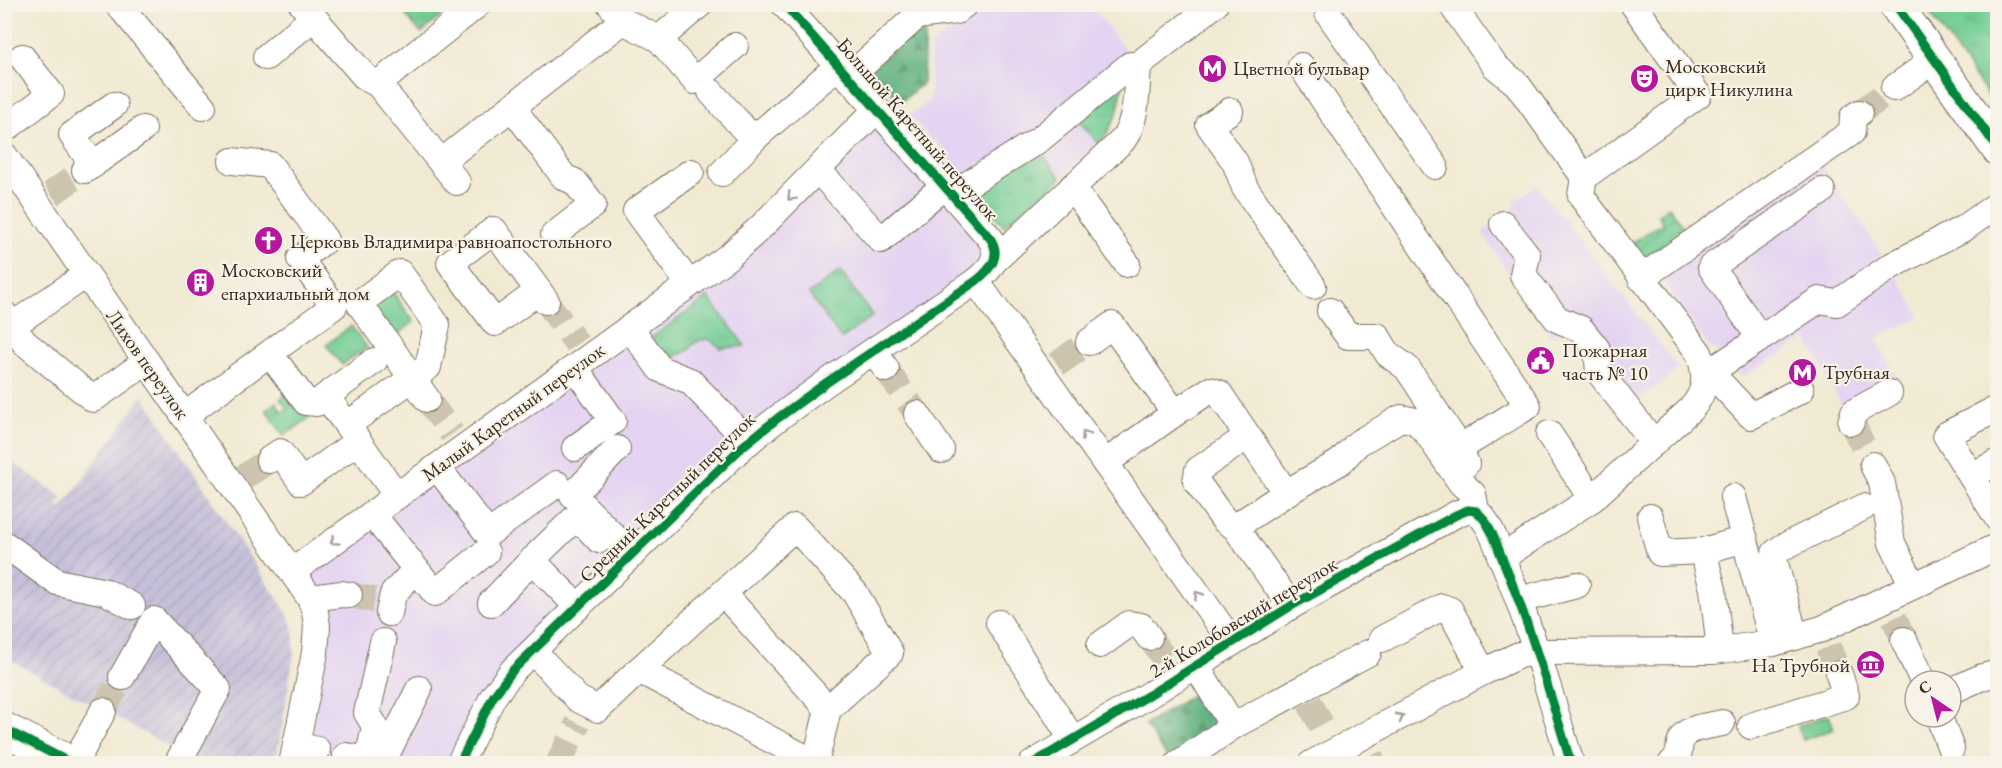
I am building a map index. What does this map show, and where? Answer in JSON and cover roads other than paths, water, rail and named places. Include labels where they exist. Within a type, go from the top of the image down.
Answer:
[{"type":"main road","points":[[1894,4],[1998,149]]},
{"type":"main road","points":[[4,729],[73,764]]},
{"type":"street","points":[[118,4],[204,107]]},
{"type":"street","points":[[378,84],[478,4]]},
{"type":"street","points":[[659,39],[700,4]]},
{"type":"street","name":"Большой Каретный переулок","points":[[784,4],[994,244],[996,252],[994,261]]},
{"type":"street","points":[[722,173],[756,137],[917,16],[956,11],[964,4]]},
{"type":"street","points":[[818,170],[881,240],[949,191],[968,184],[1040,139],[1130,65],[1138,65],[1215,4]]},
{"type":"street","points":[[1329,4],[1328,13],[1435,166]]},
{"type":"street","points":[[1451,4],[1495,66],[1517,84],[1584,177],[1581,196],[1698,353],[1708,374],[1751,416],[1801,390]]},
{"type":"street","points":[[1584,177],[1698,95],[1633,4]]},
{"type":"street","points":[[266,57],[308,11],[366,78],[378,84],[457,182]]},
{"type":"street","points":[[441,162],[512,107],[617,13],[659,39],[695,81],[735,46]]},
{"type":"street","points":[[4,130],[51,94],[22,57]]},
{"type":"street","points":[[1894,88],[1934,60]]},
{"type":"street","points":[[1138,65],[1134,118],[1123,140],[994,261],[990,270],[976,281],[1050,370],[1105,463],[1232,642]]},
{"type":"street","points":[[1301,66],[1528,406],[1460,448]]},
{"type":"street","points":[[711,92],[744,129],[756,137]]},
{"type":"street","points":[[114,105],[72,135],[89,167],[143,129]]},
{"type":"street","points":[[512,107],[564,177],[575,182],[593,205],[554,235]]},
{"type":"street","name":"Малый Каретный переулок","points":[[293,571],[437,467],[458,442],[580,357],[630,328],[745,242],[876,111]]},
{"type":"street","points":[[1230,111],[1209,125],[1235,162],[1245,188],[1313,286]]},
{"type":"street","points":[[1641,278],[1852,132],[1853,117],[1859,113]]},
{"type":"street","name":"Лихов переулок","points":[[4,155],[44,199],[86,274],[184,416],[239,481],[293,571]]},
{"type":"street","points":[[184,416],[334,306],[300,259],[325,240],[270,165],[232,162]]},
{"type":"street","points":[[689,284],[636,211],[691,172]]},
{"type":"street","points":[[1072,187],[1127,264]]},
{"type":"street","points":[[1760,338],[1711,267],[1822,191]]},
{"type":"street","points":[[1501,558],[1592,499],[1698,401],[1708,374],[1819,300],[1837,303],[1892,266],[1966,227],[1998,204]]},
{"type":"street","points":[[1503,224],[1527,255],[1523,275],[1557,319],[1581,329],[1596,349],[1599,372],[1647,449]]},
{"type":"street","points":[[86,274],[7,324],[24,342],[93,399],[146,362]]},
{"type":"street","name":"Средний Каретный переулок","points":[[459,764],[493,697],[513,670],[748,442],[778,418],[880,360],[976,281]]},
{"type":"street","points":[[1330,311],[1348,336],[1377,336],[1388,354],[1407,368],[1466,460],[1474,503]]},
{"type":"street","points":[[1089,342],[1112,325],[1175,413]]},
{"type":"street","points":[[630,328],[660,369],[690,381],[748,442]]},
{"type":"street","points":[[575,448],[613,421],[580,357]]},
{"type":"street","points":[[279,366],[306,402],[317,403],[374,361]]},
{"type":"street","points":[[1581,365],[1647,449]]},
{"type":"street","points":[[269,460],[280,452],[301,482],[412,378],[427,399]]},
{"type":"street","points":[[1105,463],[1210,390],[1219,393],[1286,493]]},
{"type":"street","points":[[1851,422],[1854,412],[1889,393]]},
{"type":"street","points":[[326,396],[397,496]]},
{"type":"street","points":[[1998,408],[1946,435],[1998,519]]},
{"type":"street","points":[[917,414],[941,450]]},
{"type":"street","points":[[1235,527],[1286,493],[1340,462],[1358,442],[1401,417],[1416,421],[1427,433],[1486,523],[1519,600],[1538,652],[1571,764]]},
{"type":"street","points":[[1549,434],[1592,499]]},
{"type":"street","points":[[1248,436],[1198,470],[1196,481],[1224,520],[1235,527],[1291,606]]},
{"type":"street","points":[[617,449],[573,495],[627,559]]},
{"type":"street","points":[[1971,476],[1998,462]]},
{"type":"street","points":[[1873,465],[1882,483],[1892,543],[1913,586]]},
{"type":"street","points":[[437,467],[488,534],[557,484]]},
{"type":"street","points":[[1733,497],[1745,539],[1784,640]]},
{"type":"street","name":"2-й Колобовский переулок","points":[[1032,764],[1180,668],[1232,642],[1291,606],[1456,514],[1468,510],[1474,503]]},
{"type":"street","points":[[1784,640],[1774,560],[1776,553],[1783,547],[1864,507]]},
{"type":"street","points":[[372,514],[435,593],[486,552]]},
{"type":"street","points":[[1650,517],[1660,553],[1703,551],[1745,539]]},
{"type":"street","points":[[538,554],[573,520],[587,527],[627,559]]},
{"type":"street","points":[[533,651],[578,699],[583,713],[598,709],[639,670],[795,527],[855,593],[890,652],[828,709],[816,763],[639,670]]},
{"type":"street","points":[[4,544],[57,582],[106,592],[132,606]]},
{"type":"street","points":[[1311,764],[1330,741],[1367,745],[1483,672],[1519,655],[1538,652],[1720,650],[1784,640],[1825,638],[1895,619],[1913,586],[1998,546]]},
{"type":"street","points":[[1703,551],[1713,589],[1720,650]]},
{"type":"street","points":[[491,603],[532,560],[578,607]]},
{"type":"street","points":[[387,605],[393,594],[416,569]]},
{"type":"street","points":[[293,571],[310,597],[317,626],[302,753]]},
{"type":"street","points":[[1519,600],[1577,585]]},
{"type":"street","points":[[723,593],[828,709]]},
{"type":"street","points":[[310,597],[349,595]]},
{"type":"street","points":[[1179,764],[1233,726],[1305,695],[1375,646],[1442,607],[1450,610],[1483,672]]},
{"type":"street","points":[[1895,619],[1918,669]]},
{"type":"street","points":[[122,677],[154,620],[218,689],[177,764]]},
{"type":"street","points":[[999,623],[1072,739]]},
{"type":"street","points":[[1100,645],[1129,624],[1141,626],[1149,637]]},
{"type":"street","points":[[383,642],[367,713],[375,726],[357,758],[382,763],[419,689]]},
{"type":"street","points":[[1180,668],[1233,726]]},
{"type":"street","points":[[1963,685],[1982,676],[1998,673]]},
{"type":"street","points":[[1752,726],[1846,696],[1839,674]]},
{"type":"street","points":[[73,764],[103,711]]},
{"type":"street","points":[[1671,764],[1679,756],[1682,738],[1688,732],[1722,723]]},
{"type":"street","points":[[1944,729],[1951,749]]},
{"type":"tunnel","points":[[1859,113],[1894,88]]},
{"type":"tunnel","points":[[51,194],[85,170]]},
{"type":"tunnel","points":[[546,301],[577,344]]},
{"type":"tunnel","points":[[1057,364],[1089,342]]},
{"type":"tunnel","points":[[886,369],[917,414]]},
{"type":"tunnel","points":[[427,399],[452,434]]},
{"type":"tunnel","points":[[1851,422],[1873,465]]},
{"type":"tunnel","points":[[244,477],[269,460]]},
{"type":"tunnel","points":[[349,595],[380,601]]},
{"type":"tunnel","points":[[1894,618],[1904,640]]},
{"type":"tunnel","points":[[1149,637],[1167,662]]},
{"type":"tunnel","points":[[1828,647],[1839,674]]},
{"type":"tunnel","points":[[103,711],[122,677]]},
{"type":"tunnel","points":[[1309,702],[1325,732]]},
{"type":"tunnel","points":[[558,764],[578,723]]},
{"type":"tunnel","points":[[1370,755],[1373,764]]},
{"type":"place","name":"Цветной бульвар","points":[[1212,68]]},
{"type":"place","name":"Московский цирк Никулина","points":[[1644,78]]},
{"type":"place","name":"Церковь Владимира равноапостольного","points":[[269,241]]},
{"type":"place","name":"Московский епархиальный дом","points":[[200,282]]},
{"type":"place","name":"Пожарная часть № 10","points":[[1541,361]]},
{"type":"place","name":"Трубная","points":[[1802,372]]},
{"type":"place","name":"На Трубной","points":[[1871,665]]}]
